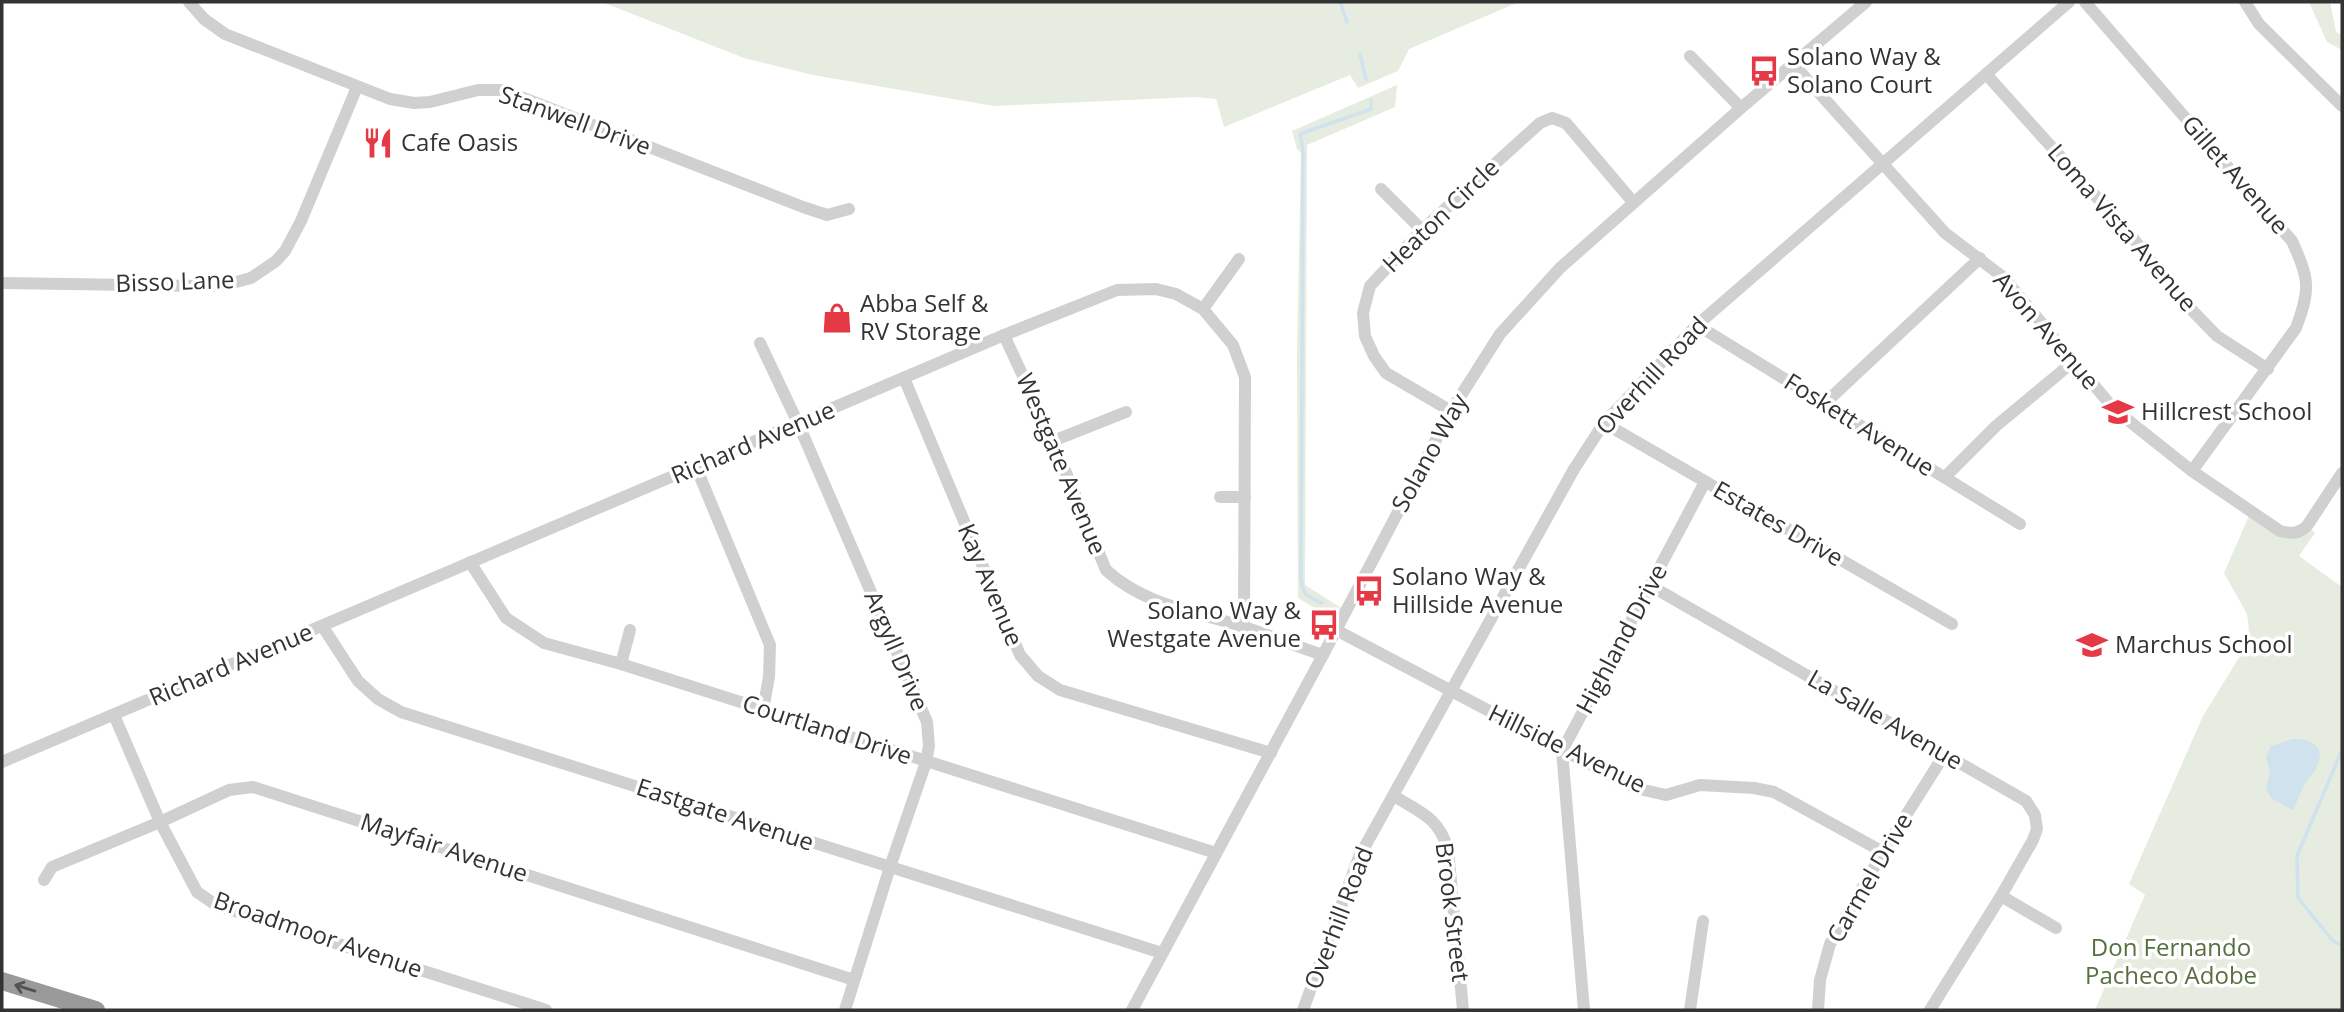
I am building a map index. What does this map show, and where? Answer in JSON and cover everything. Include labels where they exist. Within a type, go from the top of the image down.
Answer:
[{"type":"highway","points":[[2,981],[96,1010]]},
{"type":"street","name":"Stanwell Drive","points":[[189,2],[204,19],[225,34],[390,99],[414,103],[430,102],[478,90],[503,90],[803,208],[827,215],[849,209]]},
{"type":"street","name":"Solano Way","points":[[1132,1010],[1451,411],[1500,334],[1560,268],[1866,2]]},
{"type":"street","name":"Overhill Road","points":[[1303,1010],[1359,857],[1574,469],[1604,423],[1697,325],[2069,2]]},
{"type":"street","name":"Gillet Avenue","points":[[2085,2],[2292,241],[2306,272],[2306,303],[2296,328],[2192,471]]},
{"type":"street","points":[[2245,2],[2259,24],[2342,106]]},
{"type":"street","points":[[1690,55],[1741,108]]},
{"type":"street","name":"Avon Avenue","points":[[1794,65],[1945,233],[2003,277],[2114,408],[2192,471],[2280,531],[2296,533],[2307,526],[2342,473]]},
{"type":"street","name":"Loma Vista Avenue","points":[[1986,74],[2128,232],[2184,302],[2217,336],[2268,369]]},
{"type":"street","name":"Bisso Lane","points":[[2,283],[200,286],[225,285],[251,278],[276,261],[293,237],[357,87]]},
{"type":"street","name":"Heaton Circle","points":[[1451,411],[1386,373],[1374,356],[1365,336],[1363,313],[1370,286],[1422,230],[1540,122],[1552,118],[1566,124],[1633,202]]},
{"type":"street","points":[[1381,189],[1422,230]]},
{"type":"street","points":[[1824,404],[1980,258]]},
{"type":"street","points":[[1203,309],[1239,260]]},
{"type":"street","name":"Richard Avenue","points":[[2,762],[1004,335],[1117,290],[1156,289],[1176,294],[1203,309],[1233,345],[1245,377],[1244,627]]},
{"type":"street","name":"Foskett Avenue","points":[[1697,325],[2020,524]]},
{"type":"street","name":"Westgate Avenue","points":[[1004,335],[1107,570],[1123,586],[1147,598],[1244,627],[1323,655]]},
{"type":"street","name":"Argyll Drive","points":[[760,343],[798,424],[927,722],[929,746],[926,762],[845,1010]]},
{"type":"street","points":[[1945,477],[1996,426],[2073,362]]},
{"type":"street","name":"Kay Avenue","points":[[904,379],[1020,655],[1038,676],[1060,690],[1271,752]]},
{"type":"street","points":[[1052,441],[1126,412]]},
{"type":"street","name":"Estates Drive","points":[[1604,423],[1952,624]]},
{"type":"street","points":[[696,467],[770,646],[769,677],[763,710]]},
{"type":"street","name":"Highland Drive","points":[[1562,751],[1705,482]]},
{"type":"street","points":[[1220,497],[1245,497]]},
{"type":"street","name":"Courtland Drive","points":[[470,562],[506,618],[544,643],[621,664],[1216,853]]},
{"type":"street","name":"La Salle Avenue","points":[[1651,586],[2026,800],[2035,815],[2036,829],[2033,840],[1930,1010]]},
{"type":"street","name":"Eastgate Avenue","points":[[323,626],[358,681],[378,699],[401,712],[1162,953]]},
{"type":"street","name":"Hillside Avenue","points":[[1336,629],[1635,788],[1666,794],[1700,785],[1774,792],[1883,852]]},
{"type":"street","points":[[621,664],[630,630]]},
{"type":"street","name":"Broadmoor Avenue","points":[[114,715],[160,822],[197,892],[216,905],[547,1010]]},
{"type":"street","points":[[1562,751],[1584,1010]]},
{"type":"street","name":"Carmel Drive","points":[[1818,1010],[1820,979],[1830,944],[1883,852],[1944,755]]},
{"type":"street","name":"Mayfair Avenue","points":[[44,880],[52,867],[229,790],[253,787],[854,980]]},
{"type":"street","name":"Brook Street","points":[[1394,796],[1435,821],[1443,833],[1448,849],[1463,1010]]},
{"type":"street","points":[[2001,896],[2056,928]]},
{"type":"street","points":[[1690,1010],[1703,921]]},
{"type":"green space","points":[[602,2],[1519,2],[1409,49],[1398,71],[1358,88],[1350,75],[1224,127],[1216,99],[1195,97],[994,106],[813,75],[744,58]]},
{"type":"green space","points":[[2309,2],[2330,2],[2336,32],[2342,35],[2342,50],[2327,42]]},
{"type":"green space","points":[[1397,85],[1395,107],[1307,145],[1305,585],[1346,611],[1340,623],[1298,598],[1297,355],[1301,153],[1297,149],[1292,131]]},
{"type":"green space","name":"Don Fernando Pacheco Adobe","points":[[2251,511],[2280,531],[2307,526],[2315,533],[2299,556],[2342,587],[2342,1010],[2095,1010],[2145,895],[2129,884],[2203,716],[2240,656],[2249,630],[2247,614],[2224,573]]},
{"type":"water","points":[[2292,739],[2312,743],[2319,750],[2320,756],[2292,810],[2271,798],[2266,788],[2270,771],[2266,757],[2271,746]]},
{"type":"waterway","points":[[1340,2],[1347,22]]},
{"type":"waterway","points":[[1360,54],[1366,79]]},
{"type":"waterway","points":[[1322,603],[1305,594],[1301,575],[1303,151],[1300,134],[1371,109],[1371,100]]},
{"type":"waterway","points":[[2342,750],[2297,856],[2298,898],[2333,941],[2342,945]]},
{"type":"place","name":"Solano Way & Solano Court","points":[[1764,71]]},
{"type":"place","name":"Cafe Oasis","points":[[378,143]]},
{"type":"place","name":"Abba Self & RV Storage","points":[[837,318]]},
{"type":"place","name":"Hillcrest School","points":[[2118,412]]},
{"type":"place","name":"Solano Way & Hillside Avenue","points":[[1369,591]]},
{"type":"place","name":"Solano Way & Westgate Avenue","points":[[1324,625]]},
{"type":"place","name":"Marchus School","points":[[2092,645]]}]
